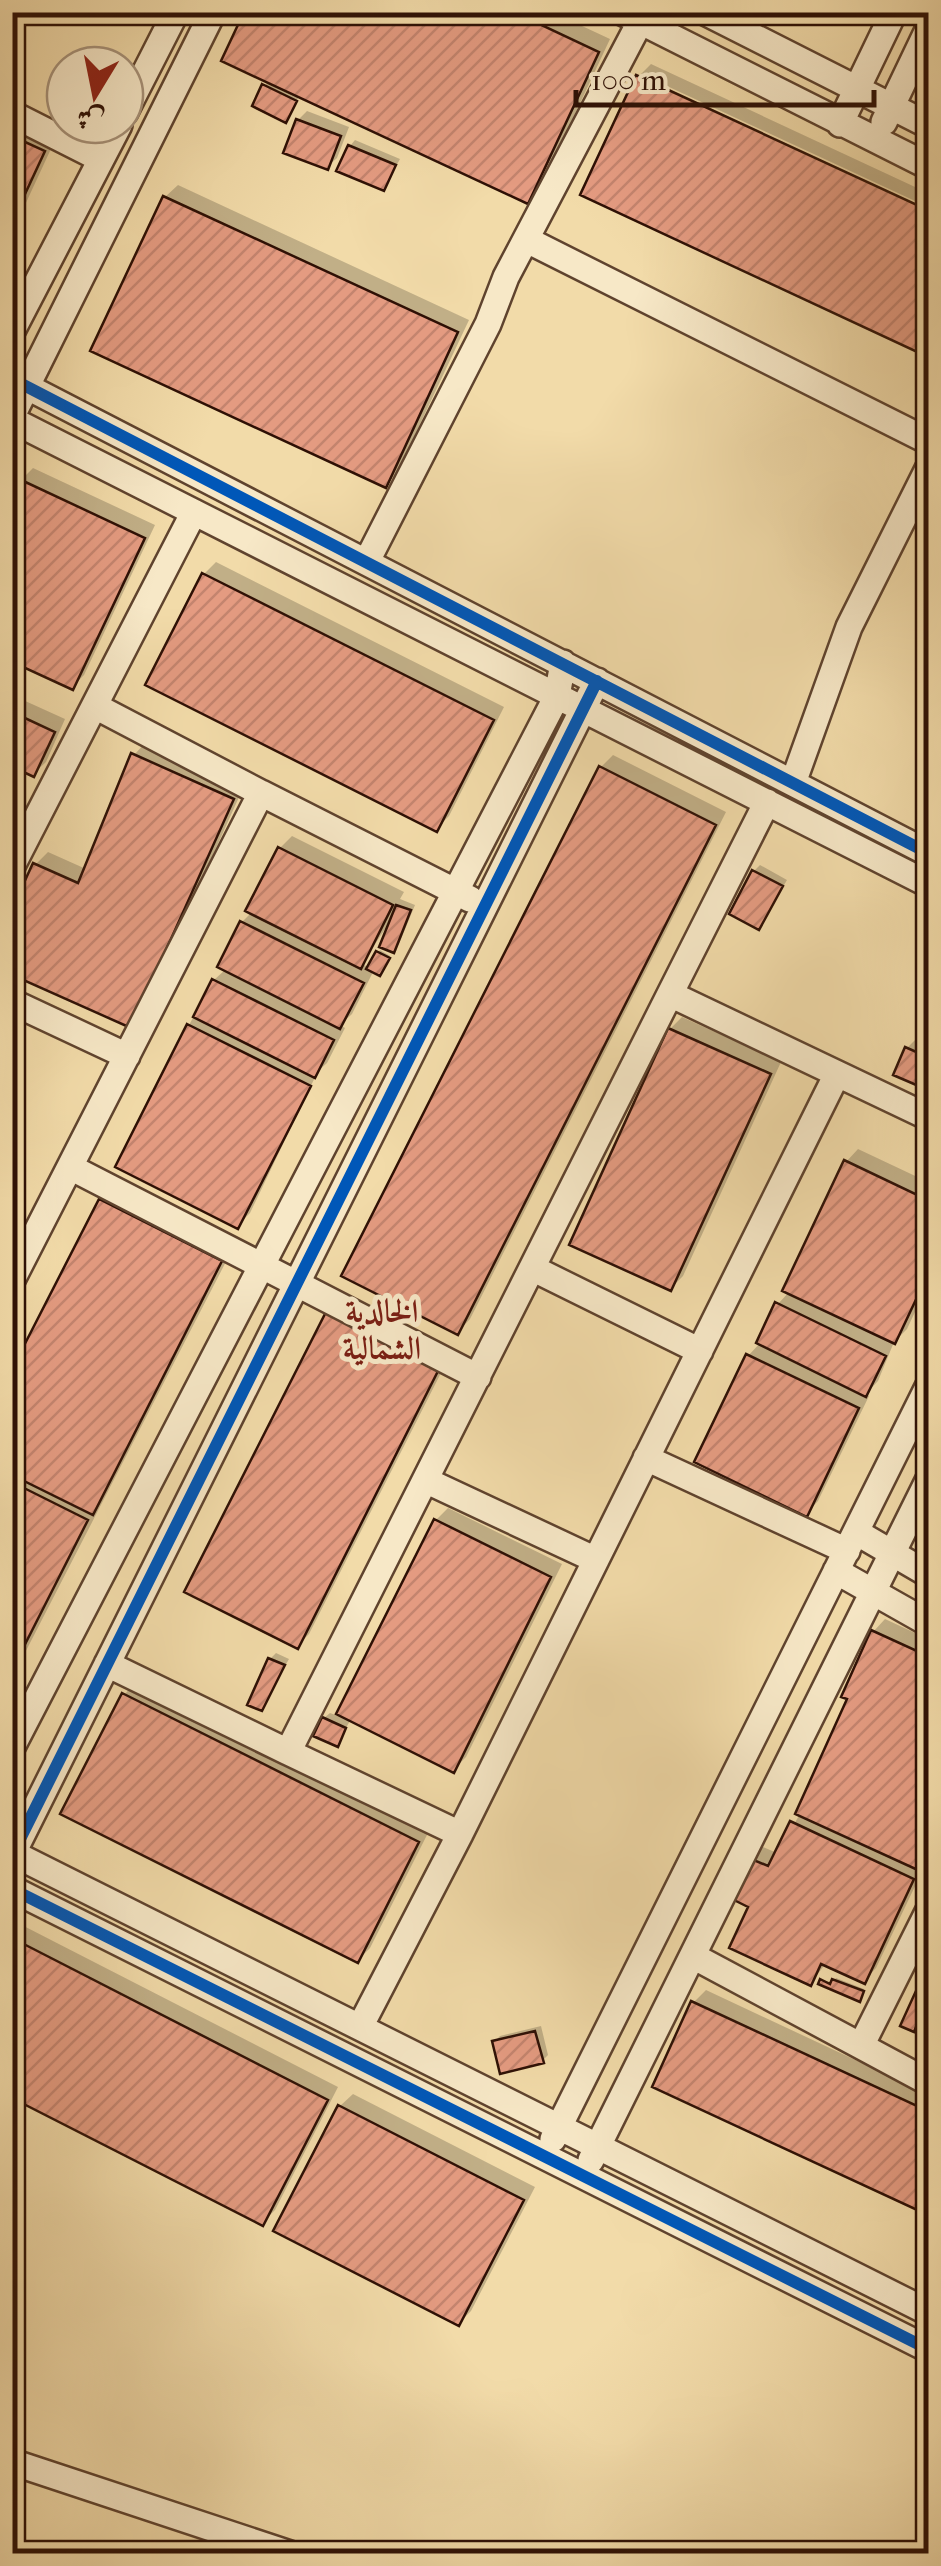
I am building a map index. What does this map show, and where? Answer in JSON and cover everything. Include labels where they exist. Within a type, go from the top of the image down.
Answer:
[{"type":"street","points":[[145,73],[176,12]]},
{"type":"street","points":[[213,12],[20,382],[12,418],[928,884]]},
{"type":"street","points":[[705,12],[928,125]]},
{"type":"street","points":[[840,124],[894,12]]},
{"type":"street","points":[[367,561],[488,324],[506,277],[529,240],[631,17],[928,166]]},
{"type":"street","points":[[876,140],[928,30]]},
{"type":"street","points":[[12,114],[102,159]]},
{"type":"street","points":[[12,332],[109,145]]},
{"type":"street","points":[[529,240],[928,441]]},
{"type":"street","points":[[20,382],[928,853]]},
{"type":"street","points":[[793,783],[850,628],[928,469]]},
{"type":"street","points":[[12,866],[194,512]]},
{"type":"street","points":[[12,1748],[557,696],[563,664]]},
{"type":"street","points":[[597,681],[13,1853],[928,2312]]},
{"type":"street","points":[[95,706],[484,907]]},
{"type":"street","points":[[14,1273],[262,793]]},
{"type":"street","points":[[288,1752],[767,802]]},
{"type":"street","points":[[670,994],[928,1117]]},
{"type":"street","points":[[12,1002],[127,1056]]},
{"type":"street","points":[[360,2027],[460,1834],[837,1074]]},
{"type":"street","points":[[70,1167],[478,1376]]},
{"type":"street","points":[[532,1268],[700,1351]]},
{"type":"street","points":[[546,2154],[928,1387]]},
{"type":"street","points":[[646,1458],[846,1552],[892,1555],[928,1574]]},
{"type":"street","points":[[425,1480],[596,1560]]},
{"type":"street","points":[[585,2174],[928,1481]]},
{"type":"street","points":[[846,1552],[872,1595],[928,1623]]},
{"type":"street","points":[[107,1664],[460,1834]]},
{"type":"street","points":[[12,1889],[928,2349]]},
{"type":"street","points":[[861,2046],[928,1912]]},
{"type":"street","points":[[693,1956],[928,2082]]},
{"type":"street","points":[[12,2462],[290,2554]]},
{"type":"building","points":[[244,12],[514,12],[599,52],[528,204],[221,61]]},
{"type":"building","points":[[636,75],[928,210],[928,357],[580,195]]},
{"type":"building","points":[[262,84],[297,101],[286,123],[252,106]]},
{"type":"building","points":[[296,119],[341,136],[328,170],[283,153]]},
{"type":"building","points":[[12,136],[45,151],[12,222]]},
{"type":"building","points":[[348,145],[396,165],[384,191],[336,171]]},
{"type":"building","points":[[163,196],[458,332],[386,488],[90,351]]},
{"type":"building","points":[[19,479],[145,538],[73,690],[12,662],[12,493]]},
{"type":"building","points":[[202,573],[494,720],[437,832],[145,685]]},
{"type":"building","points":[[12,712],[55,732],[34,777],[17,769],[12,778]]},
{"type":"building","points":[[131,753],[234,799],[131,1028],[12,975],[12,909],[33,863],[78,883]]},
{"type":"building","points":[[599,766],[716,825],[458,1335],[341,1276]]},
{"type":"building","points":[[278,847],[393,905],[361,969],[245,911]]},
{"type":"building","points":[[752,870],[783,886],[759,930],[729,914]]},
{"type":"building","points":[[396,905],[411,910],[394,953],[379,947]]},
{"type":"building","points":[[240,921],[364,983],[340,1029],[217,967]]},
{"type":"building","points":[[376,951],[390,958],[380,976],[366,969]]},
{"type":"building","points":[[212,979],[334,1040],[315,1078],[193,1017]]},
{"type":"building","points":[[187,1024],[311,1086],[238,1229],[115,1167]]},
{"type":"building","points":[[668,1028],[771,1074],[671,1291],[569,1245]]},
{"type":"building","points":[[905,1047],[928,1057],[928,1090],[893,1075]]},
{"type":"building","points":[[844,1160],[928,1200],[928,1274],[895,1344],[782,1291]]},
{"type":"building","points":[[99,1199],[222,1261],[93,1515],[12,1475],[12,1369]]},
{"type":"building","points":[[775,1302],[886,1356],[866,1397],[756,1343]]},
{"type":"building","points":[[327,1310],[440,1367],[298,1649],[184,1592]]},
{"type":"building","points":[[746,1354],[859,1408],[807,1517],[694,1462]]},
{"type":"building","points":[[12,1482],[88,1520],[12,1670]]},
{"type":"building","points":[[434,1519],[551,1577],[454,1773],[336,1714]]},
{"type":"building","points":[[871,1630],[928,1656],[928,1852],[920,1871],[795,1814],[847,1699],[841,1697]]},
{"type":"building","points":[[268,1658],[285,1665],[262,1711],[247,1705]]},
{"type":"building","points":[[122,1693],[419,1842],[358,1963],[60,1814]]},
{"type":"building","points":[[322,1717],[346,1728],[338,1747],[313,1736]]},
{"type":"building","points":[[790,1821],[914,1879],[865,1984],[821,1964],[811,1986],[729,1948],[748,1907],[730,1898],[749,1858],[768,1866]]},
{"type":"building","points":[[12,1938],[328,2100],[263,2226],[12,2098]]},
{"type":"building","points":[[925,1971],[928,2032],[916,2027],[914,2032],[900,2026]]},
{"type":"building","points":[[820,1979],[830,1984],[832,1979],[864,1991],[860,2002],[818,1984]]},
{"type":"building","points":[[691,2001],[928,2111],[928,2215],[652,2087]]},
{"type":"building","points":[[535,2031],[544,2063],[500,2074],[492,2041]]},
{"type":"building","points":[[338,2105],[524,2200],[459,2326],[273,2231]]},
{"type":"building","points":[[928,2248],[928,2272],[920,2268]]},
{"type":"cycle path","points":[[12,379],[928,853]]},
{"type":"cycle path","points":[[13,1853],[597,681]]},
{"type":"cycle path","points":[[12,1889],[928,2349]]},
{"type":"district","name":"الخالدية الشمالية","points":[[382,1330]]}]
